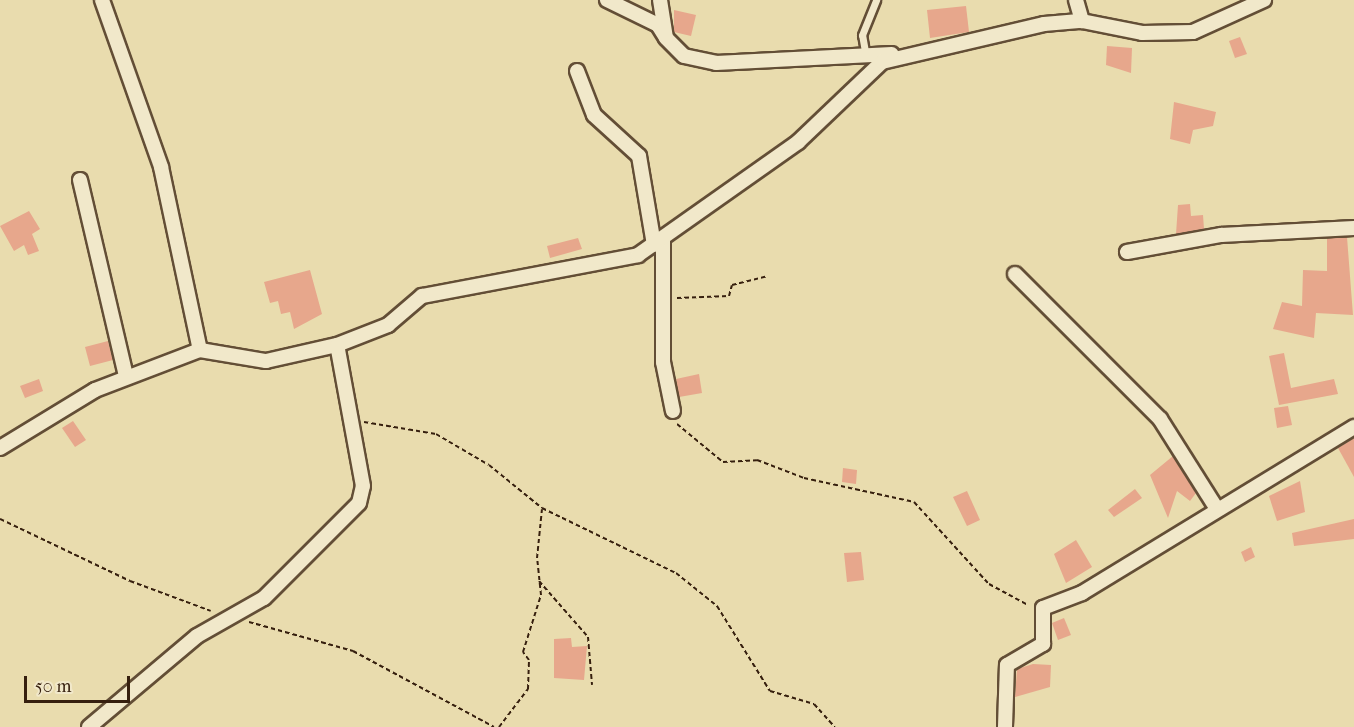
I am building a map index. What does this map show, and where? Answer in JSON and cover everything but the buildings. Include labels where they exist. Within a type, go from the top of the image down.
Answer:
[{"type":"street","points":[[102,0],[161,167],[200,350]]},
{"type":"street","points":[[608,0],[658,25],[666,38],[684,56],[716,63],[866,57],[914,51],[1082,21],[1142,33],[1193,32],[1264,0]]},
{"type":"street","points":[[660,0],[666,38]]},
{"type":"street","points":[[1076,0],[1082,21]]},
{"type":"street","points":[[0,448],[126,376],[200,350],[266,361],[337,345],[388,325],[422,296],[593,268],[658,242],[798,142],[882,62],[914,51]]},
{"type":"street","points":[[577,71],[594,115],[639,156],[658,242],[665,298],[663,362],[673,411]]},
{"type":"street","points":[[80,180],[126,376]]},
{"type":"street","points":[[1127,252],[1221,235],[1354,228]]},
{"type":"street","points":[[1015,274],[1160,419],[1216,509]]},
{"type":"street","points":[[89,727],[197,636],[264,598],[359,503],[363,486],[337,345]]},
{"type":"street","points":[[1005,727],[1007,665],[1043,644],[1043,608],[1082,594],[1216,509],[1354,427]]},
{"type":"lane","points":[[866,57],[862,35],[876,0]]},
{"type":"path","points":[[665,298],[729,296],[732,285],[767,276]]},
{"type":"path","points":[[673,411],[683,434],[723,462],[758,460],[804,478],[914,502],[989,584],[1024,604],[1043,608]]},
{"type":"path","points":[[351,421],[436,434],[489,465],[542,508],[676,573],[717,606],[770,692],[814,704],[835,727]]},
{"type":"path","points":[[499,727],[528,689],[529,660],[523,652],[536,618],[542,508]]},
{"type":"path","points":[[539,581],[588,637],[592,685]]}]
